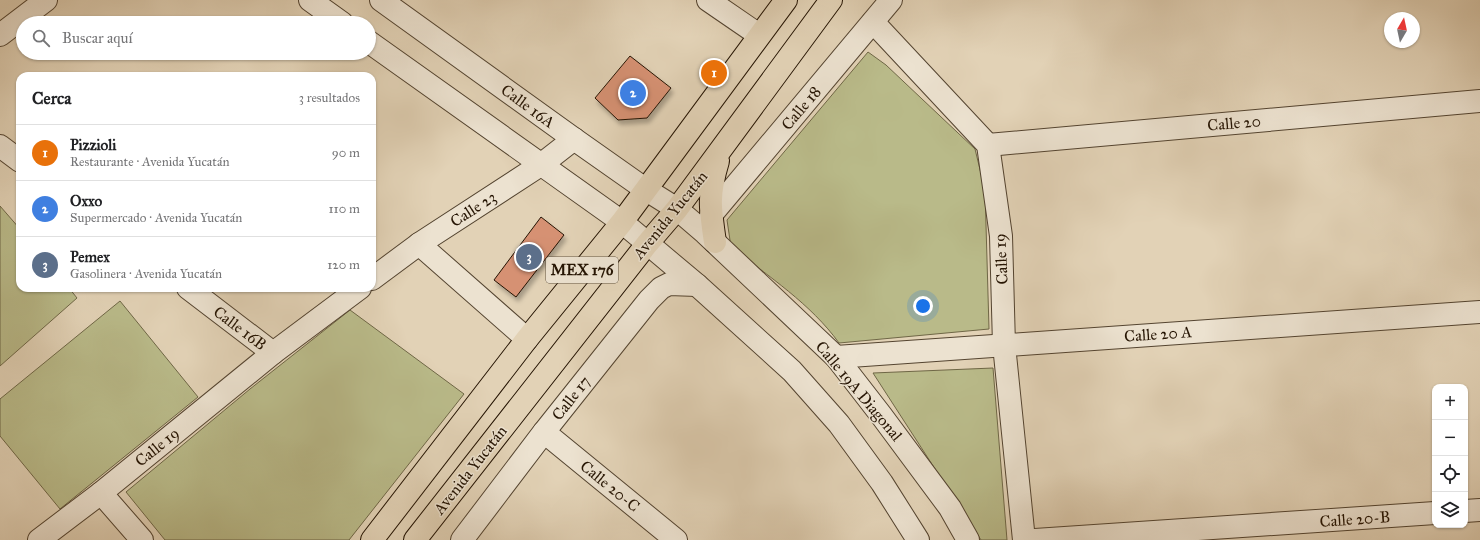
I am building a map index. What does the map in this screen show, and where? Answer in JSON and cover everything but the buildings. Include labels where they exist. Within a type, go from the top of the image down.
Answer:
[{"type":"main road","name":"Avenida Yucatán","points":[[372,540],[527,339],[622,222],[786,0]]},
{"type":"main road","name":"Avenida Yucatán","points":[[415,540],[647,244],[677,210],[831,0]]},
{"type":"main road","points":[[715,242],[710,195],[714,172],[722,150]]},
{"type":"street","points":[[25,16],[46,0]]},
{"type":"street","points":[[310,0],[332,16]]},
{"type":"street","name":"Calle 16A","points":[[381,0],[574,139],[677,210]]},
{"type":"street","points":[[708,0],[759,35]]},
{"type":"street","name":"Calle 18","points":[[711,215],[891,0]]},
{"type":"street","points":[[873,22],[988,145]]},
{"type":"street","points":[[0,35],[16,23]]},
{"type":"street","points":[[376,47],[622,222],[697,286],[792,371],[839,424],[882,483],[918,540]]},
{"type":"street","name":"Calle 20","points":[[988,145],[1480,101]]},
{"type":"street","name":"Calle 23","points":[[376,276],[419,244],[542,164],[574,139]]},
{"type":"street","name":"Calle 19","points":[[988,145],[1001,236],[1004,344],[1024,540]]},
{"type":"street","points":[[0,146],[16,158]]},
{"type":"street","name":"Calle 19A Diagonal","points":[[677,210],[715,242],[836,357],[950,508],[968,540]]},
{"type":"street","points":[[419,244],[527,339]]},
{"type":"street","name":"Calle 17","points":[[462,540],[544,432],[649,300],[661,288],[669,284],[697,286]]},
{"type":"street","name":"Calle 16B","points":[[193,292],[273,353]]},
{"type":"street","points":[[273,353],[355,292]]},
{"type":"street","name":"Calle 20 A","points":[[836,357],[1004,344],[1480,312]]},
{"type":"street","name":"Calle 19","points":[[40,540],[101,493],[273,353]]},
{"type":"street","name":"Calle 20-C","points":[[544,432],[676,540]]},
{"type":"street","points":[[101,493],[142,540]]},
{"type":"street","points":[[1468,512],[1480,510]]},
{"type":"street","name":"Calle 20-B","points":[[1035,540],[1432,514]]},
{"type":"green space","points":[[868,52],[886,65],[975,149],[985,190],[989,329],[839,343],[816,316],[802,303],[731,247],[727,220]]},
{"type":"green space","points":[[0,206],[16,224],[16,292],[72,292],[77,298],[0,366]]},
{"type":"green space","points":[[120,301],[198,397],[60,509],[0,436],[0,399]]},
{"type":"green space","points":[[350,310],[464,394],[349,540],[165,540],[126,492],[250,389]]},
{"type":"green space","points":[[993,368],[1007,540],[981,540],[873,373]]},
{"type":"place","name":"Pizzioli","points":[[714,73]]},
{"type":"place","name":"Oxxo","points":[[633,93]]},
{"type":"place","name":"Pemex","points":[[529,257]]}]
